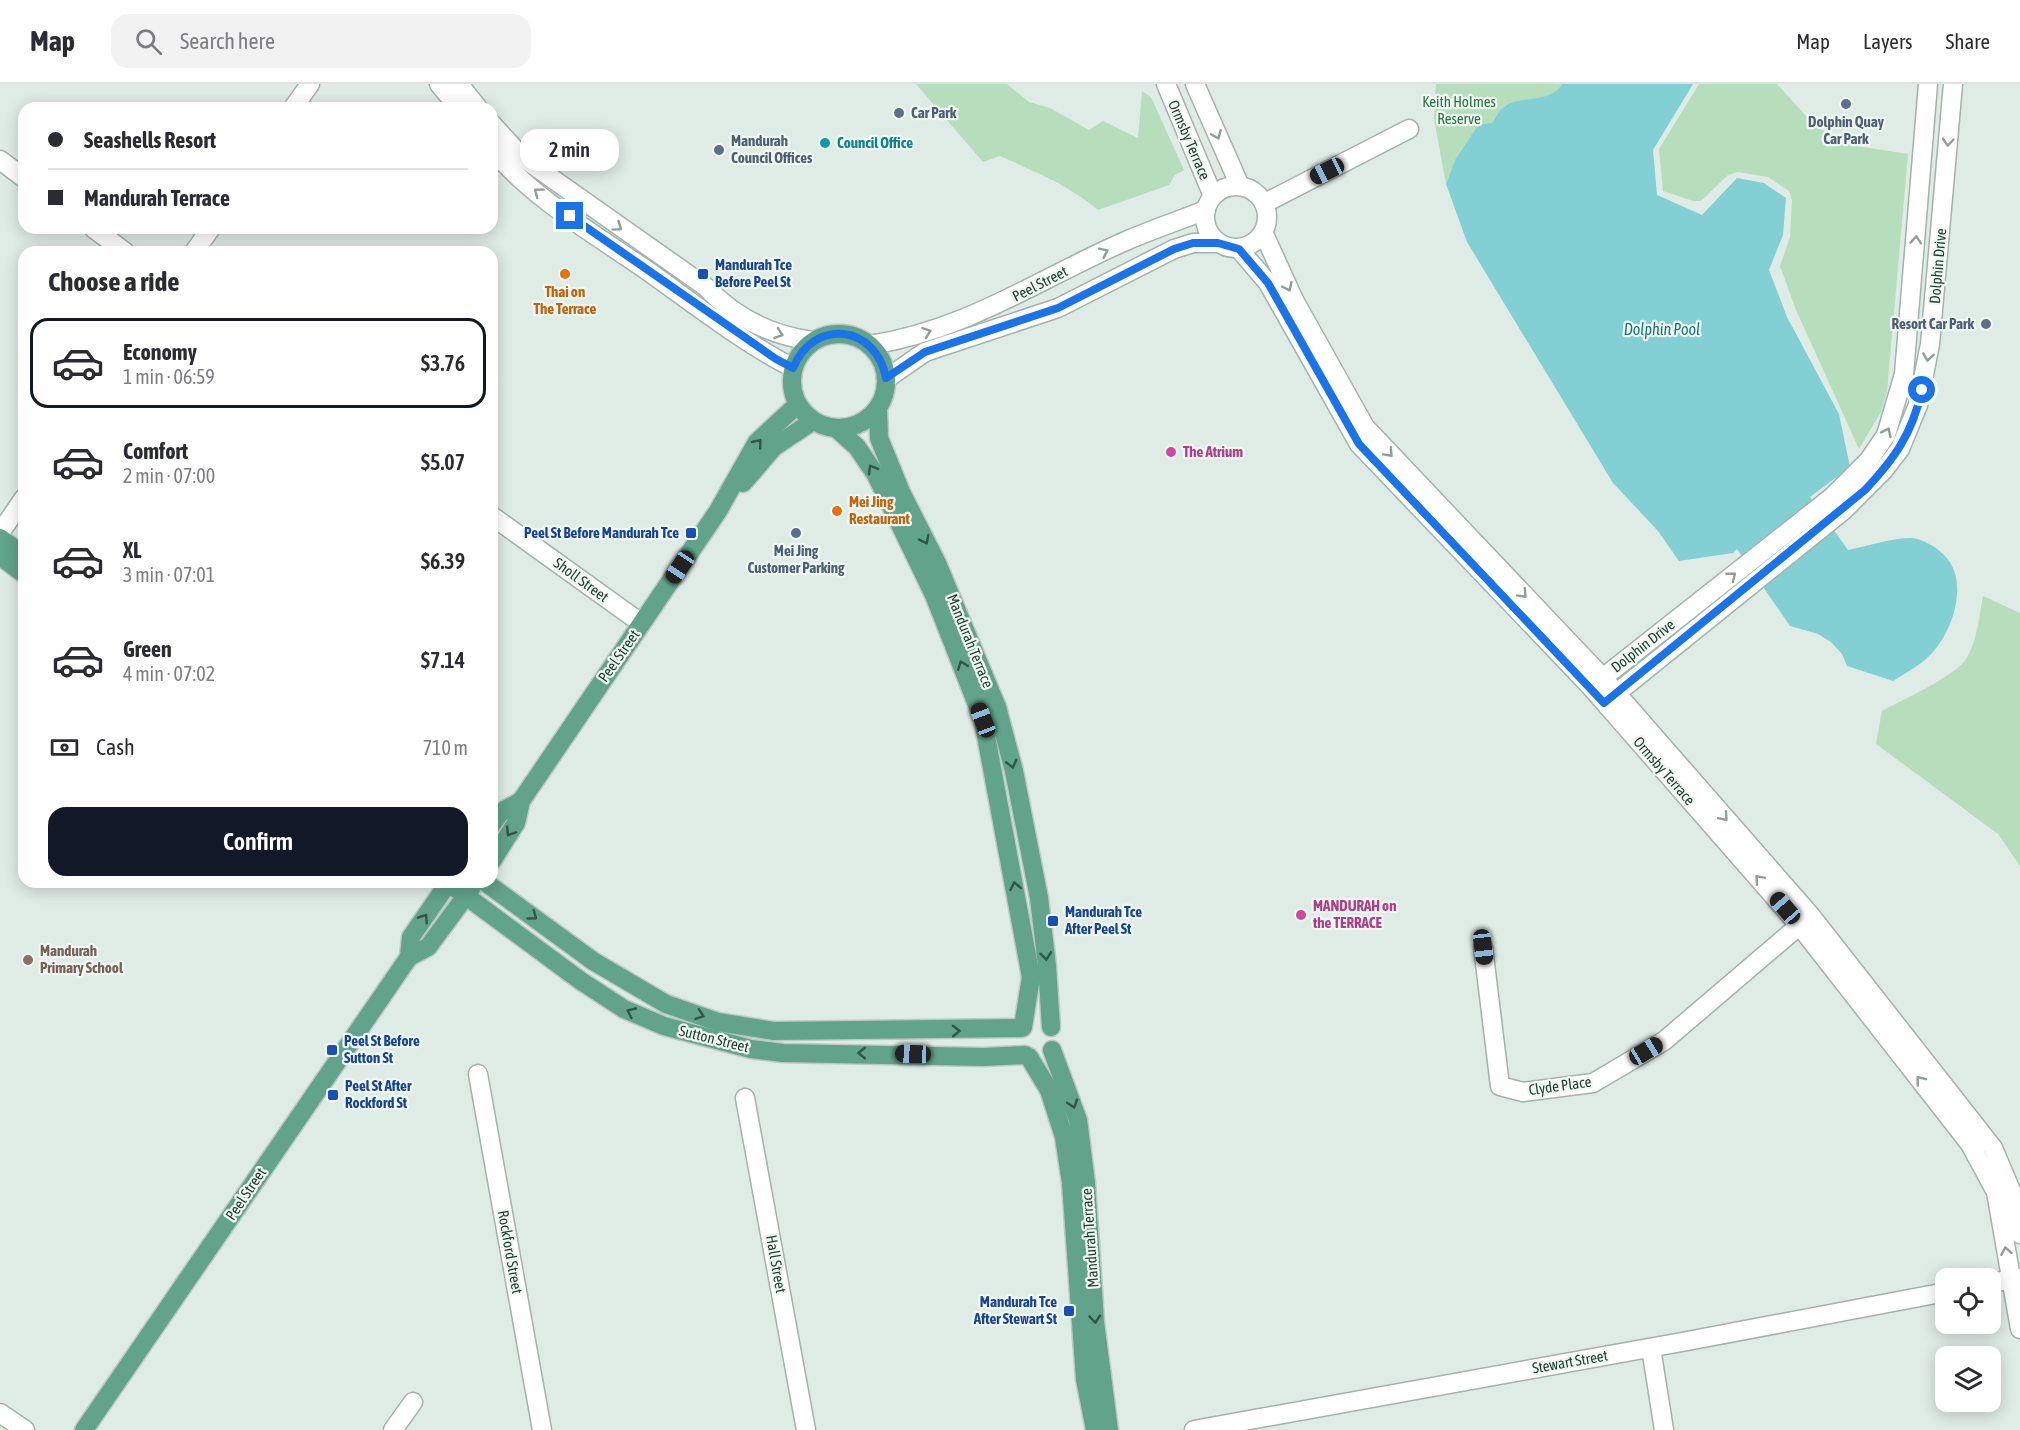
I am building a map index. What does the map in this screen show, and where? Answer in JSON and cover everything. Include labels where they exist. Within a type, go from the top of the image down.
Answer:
[{"type":"main road","points":[[848,334],[870,345],[884,366],[886,378],[885,394],[878,408],[867,420],[853,427],[837,429],[813,421],[797,405],[792,387],[793,368],[797,357],[812,341],[824,336],[848,334]]},
{"type":"main road","name":"Peel Street","points":[[498,852],[516,823],[520,801],[718,511],[757,442],[797,405]]},
{"type":"main road","name":"Mandurah Terrace","points":[[878,408],[879,438],[901,492],[937,563],[997,707],[1014,771],[1039,898],[1051,1027]]},
{"type":"main road","name":"Peel Street","points":[[718,511],[774,447],[813,421]]},
{"type":"main road","name":"Mandurah Terrace","points":[[837,429],[857,447],[876,475],[934,595],[983,720],[1031,977],[1022,1028]]},
{"type":"main road","points":[[0,538],[18,551]]},
{"type":"main road","points":[[0,556],[18,570]]},
{"type":"main road","name":"Peel Street","points":[[498,816],[520,801]]},
{"type":"main road","name":"Peel Street","points":[[409,957],[411,938],[444,888]]},
{"type":"main road","name":"Sutton Street","points":[[455,888],[580,981],[624,1009],[664,1026],[751,1049],[783,1053],[1027,1056]]},
{"type":"main road","name":"Peel Street","points":[[84,1430],[409,957],[428,947],[472,888]]},
{"type":"main road","name":"Sutton Street","points":[[493,888],[593,961],[666,1004],[718,1022],[774,1031],[1022,1028]]},
{"type":"main road","points":[[580,981],[593,961]]},
{"type":"main road","points":[[1035,1021],[1051,1027],[1055,1035],[1052,1050],[1044,1057],[1027,1056],[1018,1044],[1022,1028],[1035,1021]]},
{"type":"main road","name":"Mandurah Terrace","points":[[1052,1050],[1078,1120],[1086,1183],[1095,1322],[1109,1430]]},
{"type":"main road","name":"Mandurah Terrace","points":[[1027,1056],[1049,1090],[1064,1137],[1071,1184],[1083,1359],[1095,1430]]},
{"type":"street","points":[[297,102],[310,84]]},
{"type":"street","points":[[440,84],[454,102]]},
{"type":"street","points":[[459,84],[473,102]]},
{"type":"street","name":"Ormsby Terrace","points":[[1166,84],[1209,203]]},
{"type":"street","name":"Ormsby Terrace","points":[[1195,84],[1240,186]]},
{"type":"street","name":"Dolphin Drive","points":[[1597,683],[1686,612],[1857,486],[1886,435],[1904,374],[1928,84]]},
{"type":"street","name":"Dolphin Drive","points":[[1610,698],[1710,618],[1900,449],[1918,405],[1925,376],[1937,279],[1953,84]]},
{"type":"street","points":[[1265,202],[1409,129]]},
{"type":"street","points":[[498,131],[523,158],[706,287],[724,306],[758,327],[791,338],[812,341]]},
{"type":"street","points":[[498,156],[509,170],[570,216],[755,346],[793,368]]},
{"type":"street","points":[[0,160],[18,174]]},
{"type":"street","points":[[1240,186],[1259,194],[1265,202],[1267,224],[1264,234],[1249,246],[1239,249],[1218,243],[1207,229],[1209,203],[1221,190],[1240,186]]},
{"type":"street","name":"Peel Street","points":[[870,345],[921,335],[1017,296],[1128,240],[1209,203]]},
{"type":"street","points":[[101,234],[117,246]]},
{"type":"street","name":"Ormsby Terrace","points":[[1264,234],[1294,300],[1365,427],[1597,683],[1805,920],[1993,1148],[2013,1195],[2020,1233]]},
{"type":"street","name":"Peel Street","points":[[886,378],[925,352],[1058,308],[1174,249],[1193,243],[1218,243]]},
{"type":"street","name":"Ormsby Terrace","points":[[1239,249],[1268,283],[1359,444],[1597,683]]},
{"type":"street","points":[[0,533],[18,507]]},
{"type":"street","name":"Sholl Street","points":[[498,520],[642,623]]},
{"type":"street","name":"Ormsby Terrace","points":[[1805,920],[1970,1144],[1996,1192],[2015,1278],[2020,1329]]},
{"type":"street","name":"Clyde Place","points":[[1483,947],[1500,1086],[1523,1092],[1593,1083],[1664,1041],[1805,920]]},
{"type":"street","name":"Rockford Street","points":[[478,1074],[542,1430]]},
{"type":"street","name":"Hall Street","points":[[745,1098],[807,1430]]},
{"type":"street","name":"Stewart Street","points":[[1194,1430],[1935,1294]]},
{"type":"street","points":[[1651,1348],[1664,1430]]},
{"type":"street","points":[[393,1430],[413,1402]]},
{"type":"street","points":[[0,1413],[25,1430]]},
{"type":"green space","points":[[916,84],[1007,84],[1029,102],[1050,108],[1089,130],[1103,121],[1138,138],[1142,91],[1151,97],[1184,170],[1175,175],[1169,185],[1098,210],[1063,186],[1000,156],[983,162]]},
{"type":"green space","name":"Keith Holmes Reserve","points":[[1436,84],[1562,84],[1549,96],[1505,106],[1492,123],[1455,160],[1446,184],[1434,119]]},
{"type":"green space","points":[[1699,84],[1777,84],[1815,126],[1850,145],[1908,154],[1887,392],[1881,412],[1859,449],[1796,310],[1780,266],[1790,237],[1792,200],[1789,191],[1768,177],[1738,172],[1728,175],[1701,201],[1693,201],[1663,191],[1659,149]]},
{"type":"green space","points":[[1983,596],[2020,613],[2020,866],[1998,834],[1876,744],[1882,711],[1951,673],[1966,659],[1975,637]]},
{"type":"water","name":"Dolphin Pool","points":[[1562,84],[1693,84],[1653,150],[1657,195],[1702,215],[1737,178],[1764,183],[1786,198],[1783,235],[1769,270],[1787,317],[1839,414],[1850,467],[1810,497],[1848,550],[1896,539],[1916,539],[1929,544],[1944,555],[1952,566],[1956,579],[1955,608],[1944,636],[1927,658],[1893,681],[1847,666],[1842,654],[1831,642],[1818,634],[1790,626],[1737,549],[1733,553],[1679,561],[1658,531],[1613,483],[1467,242],[1446,184],[1455,160],[1479,124],[1492,123],[1501,110],[1511,103],[1550,95]]},
{"type":"place","name":"Dolphin Quay Car Park","points":[[1846,104]]},
{"type":"place","name":"Car Park","points":[[899,113]]},
{"type":"place","name":"Council Office","points":[[825,143]]},
{"type":"place","name":"Mandurah Council Offices","points":[[719,150]]},
{"type":"place","name":"Thai on The Terrace","points":[[565,274]]},
{"type":"place","name":"Mandurah Tce Before Peel St","points":[[703,274]]},
{"type":"place","name":"Resort Car Park","points":[[1986,324]]},
{"type":"place","name":"The Atrium","points":[[1171,452]]},
{"type":"place","name":"Mei Jing Restaurant","points":[[837,511]]},
{"type":"place","name":"Peel St Before Mandurah Tce","points":[[691,533]]},
{"type":"place","name":"Mei Jing Customer Parking","points":[[796,533]]},
{"type":"place","name":"MANDURAH on the TERRACE","points":[[1301,915]]},
{"type":"place","name":"Mandurah Tce After Peel St","points":[[1053,921]]},
{"type":"place","name":"Mandurah Primary School","points":[[28,960]]},
{"type":"place","name":"Peel St Before Sutton St","points":[[332,1050]]},
{"type":"place","name":"Peel St After Rockford St","points":[[333,1095]]},
{"type":"place","name":"Mandurah Tce After Stewart St","points":[[1069,1311]]},
{"type":"route","points":[[570,216],[755,346],[793,368],[797,357],[812,341],[836,333],[848,334],[870,345],[884,366],[886,378],[925,352],[1058,308],[1174,249],[1193,243],[1218,243],[1232,249],[1239,249],[1268,283],[1359,444],[1604,703],[1844,510],[1865,490],[1893,460],[1900,449],[1909,432],[1922,390]]}]
